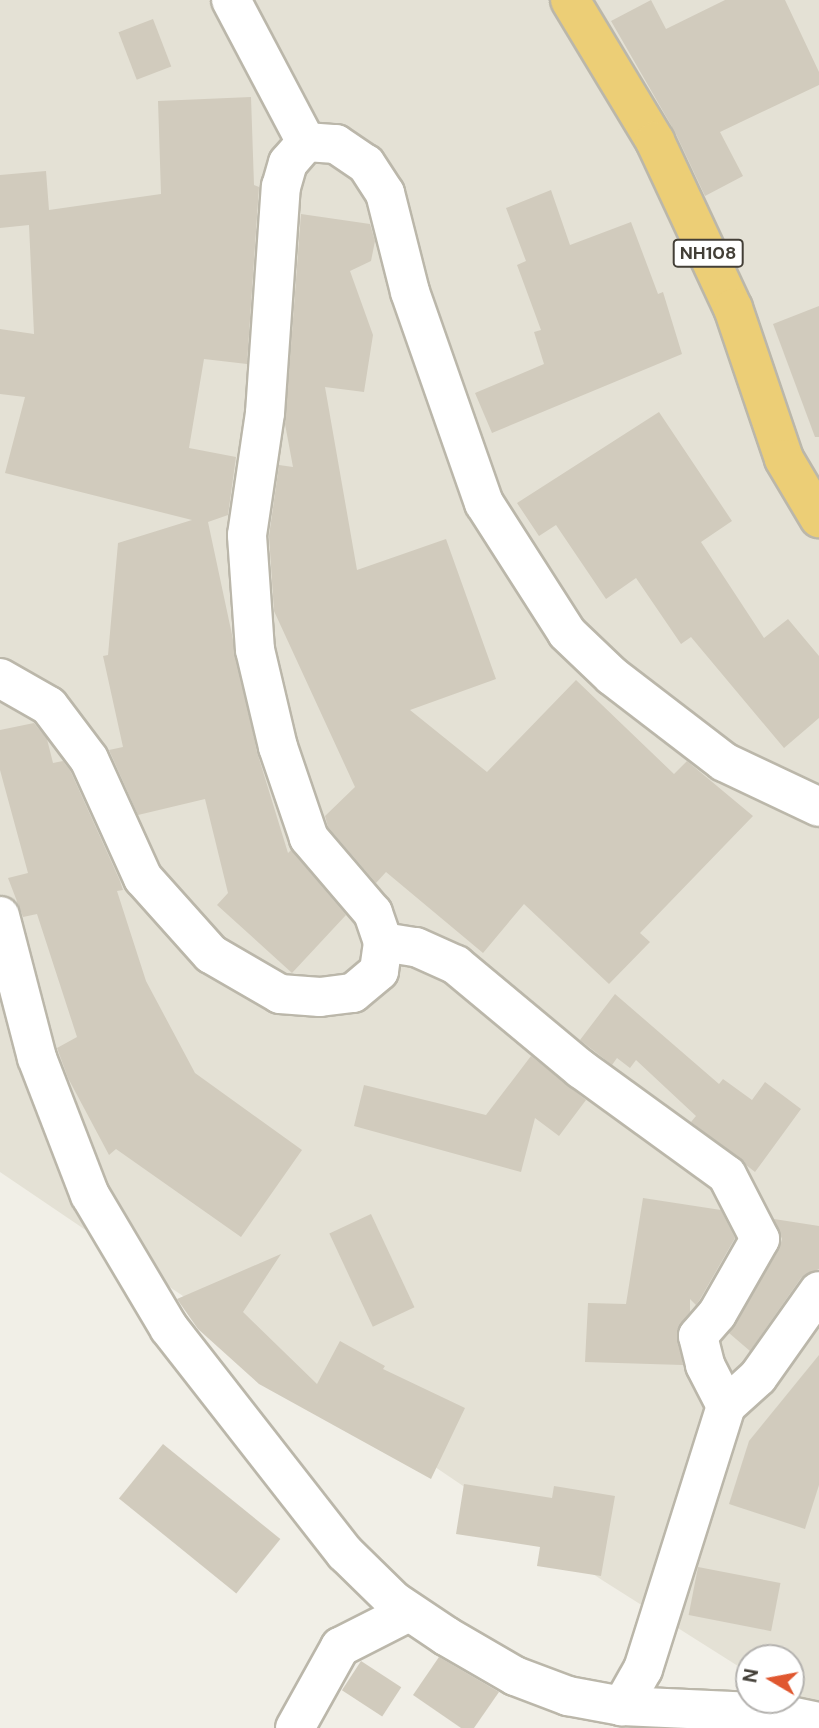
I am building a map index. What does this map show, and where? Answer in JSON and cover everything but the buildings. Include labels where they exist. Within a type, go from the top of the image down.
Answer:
[{"type":"highway","name":"NH108","points":[[570,0],[655,141],[733,308],[784,459],[819,517]]},
{"type":"street","points":[[231,0],[306,142]]},
{"type":"street","points":[[306,142],[337,144],[366,164],[385,193],[414,305],[484,503],[567,633],[612,676],[724,762],[819,807]]},
{"type":"street","points":[[0,678],[49,706],[89,759],[143,878],[211,954],[280,994],[320,997],[353,993],[379,971],[383,942],[373,913],[309,838],[278,747],[254,650],[247,535],[265,413],[281,187],[288,163],[306,142]]},
{"type":"street","points":[[0,916],[37,1058],[90,1195],[169,1328],[345,1553],[409,1612],[515,1676],[568,1696],[622,1706],[776,1713],[819,1722]]},
{"type":"street","points":[[383,942],[416,947],[456,965],[581,1069],[727,1175],[760,1239],[717,1314],[698,1336],[705,1365],[726,1406]]},
{"type":"street","points":[[622,1706],[643,1669],[726,1406],[758,1377],[819,1292]]},
{"type":"street","points":[[295,1728],[340,1647],[409,1612]]},
{"type":"shaded area","points":[[0,0],[819,0],[819,1717],[805,1708],[805,1644],[735,1644],[735,1664],[602,1580],[0,1172]]}]
